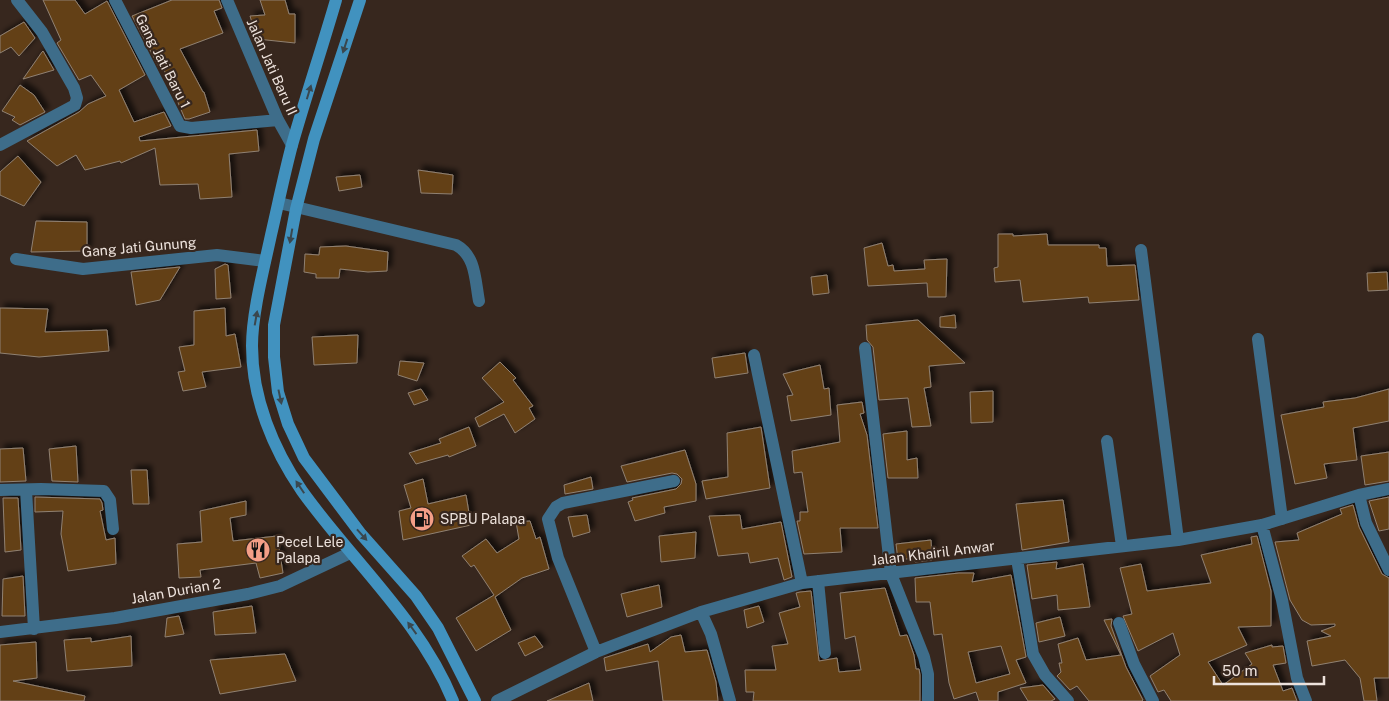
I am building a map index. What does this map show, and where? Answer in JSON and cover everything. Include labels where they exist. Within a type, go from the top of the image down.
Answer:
[{"type":"main road","points":[[453,701],[429,654],[391,600],[350,553],[302,491],[272,438],[258,396],[252,347],[265,260],[292,145],[336,1],[358,5],[314,139],[296,209],[274,325],[278,392],[288,424],[304,458],[335,500],[416,596],[448,645],[475,701]]},
{"type":"main road","points":[[252,347],[274,346]]},
{"type":"main road","points":[[319,511],[335,500]]},
{"type":"main road","points":[[429,654],[448,645]]},
{"type":"street","points":[[0,144],[75,105],[77,98],[74,88],[42,32],[17,0]]},
{"type":"street","name":"Gang Jati Baru 1","points":[[115,0],[180,126],[192,128],[278,120]]},
{"type":"street","name":"Jalan Jati Baru II","points":[[227,0],[278,120],[292,145]]},
{"type":"street","points":[[279,203],[296,209],[456,245],[466,251],[470,259],[479,301]]},
{"type":"street","points":[[1141,250],[1178,540]]},
{"type":"street","name":"Gang Jati Gunung","points":[[16,259],[83,269],[217,255],[265,260]]},
{"type":"street","points":[[1258,339],[1282,519]]},
{"type":"street","points":[[866,348],[891,574],[924,657],[928,674],[928,701]]},
{"type":"street","points":[[754,356],[802,583]]},
{"type":"street","points":[[1106,441],[1122,546]]},
{"type":"street","points":[[596,652],[558,558],[548,519],[550,513],[563,503],[674,481]]},
{"type":"street","name":"Jalan Khairil Anwar","points":[[497,701],[596,652],[701,612],[802,583],[1178,540],[1262,525],[1359,495],[1389,489]]},
{"type":"street","points":[[0,490],[104,491],[110,500],[113,529]]},
{"type":"street","points":[[26,490],[34,629]]},
{"type":"street","points":[[1359,495],[1366,523],[1389,570]]},
{"type":"street","points":[[1262,525],[1282,600],[1297,678],[1306,701]]},
{"type":"street","name":"Jalan Durian 2","points":[[0,632],[115,618],[248,594],[280,586],[350,553]]},
{"type":"street","points":[[1017,558],[1034,654],[1045,675],[1068,701]]},
{"type":"street","points":[[818,581],[825,654]]},
{"type":"street","points":[[701,612],[711,634],[730,701]]},
{"type":"street","points":[[1119,623],[1134,664],[1153,701]]},
{"type":"building","points":[[43,0],[75,0],[85,14],[107,1],[145,75],[119,90],[134,122],[164,112],[171,126],[139,137],[140,141],[257,130],[259,151],[229,154],[232,197],[200,199],[198,184],[160,185],[155,148],[121,163],[120,161],[85,170],[76,155],[57,166],[27,141],[79,112],[88,104],[106,96],[91,75],[79,80],[57,43],[61,40]]},
{"type":"building","points":[[172,0],[219,0],[222,8],[214,11],[223,33],[180,49],[204,92],[210,112],[189,119],[185,119],[162,65],[159,67],[132,16]]},
{"type":"building","points":[[260,0],[285,0],[289,14],[295,14],[295,43],[257,39],[250,16],[265,15]]},
{"type":"building","points":[[24,22],[35,38],[19,56],[11,47],[0,53],[0,36]]},
{"type":"building","points":[[42,52],[54,70],[23,79]]},
{"type":"building","points":[[20,85],[34,95],[45,112],[20,125],[12,120],[15,117],[2,111]]},
{"type":"building","points":[[18,156],[41,182],[24,206],[0,195],[0,172]]},
{"type":"building","points":[[418,170],[453,175],[452,194],[421,193]]},
{"type":"building","points":[[360,175],[362,187],[339,191],[336,177]]},
{"type":"building","points":[[36,221],[87,222],[87,251],[31,252]]},
{"type":"building","points":[[998,234],[1013,234],[1013,236],[1047,234],[1048,245],[1099,245],[1099,248],[1106,248],[1107,266],[1135,265],[1139,300],[1089,303],[1088,297],[1023,302],[1020,280],[995,282],[994,268],[998,267]]},
{"type":"building","points":[[882,243],[888,266],[893,265],[894,271],[925,269],[924,260],[947,259],[946,297],[928,297],[927,283],[868,286],[864,248]]},
{"type":"building","points":[[346,246],[388,252],[387,271],[368,272],[340,269],[339,278],[316,278],[316,274],[304,272],[305,254],[319,255],[320,247]]},
{"type":"building","points":[[225,264],[228,265],[231,298],[216,299],[215,269]]},
{"type":"building","points":[[180,267],[160,300],[136,305],[131,272]]},
{"type":"building","points":[[1387,272],[1388,290],[1368,291],[1367,273]]},
{"type":"building","points":[[827,275],[829,293],[813,295],[811,277]]},
{"type":"building","points":[[0,308],[48,309],[45,332],[107,330],[109,351],[39,357],[0,353]]},
{"type":"building","points":[[225,308],[226,336],[235,334],[241,367],[202,372],[206,387],[183,391],[178,372],[185,371],[179,347],[194,345],[194,311]]},
{"type":"building","points":[[955,315],[956,328],[940,327],[940,317]]},
{"type":"building","points":[[918,320],[965,363],[929,366],[931,387],[924,388],[931,426],[912,427],[908,398],[879,400],[873,347],[867,340],[866,325]]},
{"type":"building","points":[[358,335],[357,363],[314,365],[312,337]]},
{"type":"building","points":[[745,353],[748,373],[715,378],[712,358]]},
{"type":"building","points":[[400,361],[424,363],[417,381],[398,375]]},
{"type":"building","points":[[500,362],[516,378],[513,380],[533,406],[529,408],[535,419],[515,433],[504,414],[479,427],[475,418],[504,402],[482,378]]},
{"type":"building","points":[[820,365],[824,389],[829,388],[831,415],[791,421],[787,396],[793,395],[783,374]]},
{"type":"building","points":[[421,389],[428,400],[414,405],[408,393]]},
{"type":"building","points":[[1389,389],[1389,421],[1353,428],[1357,460],[1324,464],[1327,478],[1295,484],[1281,415],[1324,407],[1323,402],[1355,398]]},
{"type":"building","points":[[993,391],[993,422],[971,423],[970,392]]},
{"type":"building","points":[[862,402],[864,413],[860,414],[867,435],[878,528],[840,528],[842,552],[804,554],[797,521],[800,521],[800,512],[808,512],[802,472],[794,473],[792,451],[840,442],[837,405]]},
{"type":"building","points":[[469,427],[476,446],[449,457],[448,455],[416,464],[409,453],[441,443],[439,439]]},
{"type":"building","points":[[761,427],[770,488],[706,499],[702,481],[728,477],[727,433]]},
{"type":"building","points":[[907,431],[907,460],[917,458],[918,478],[888,478],[883,434]]},
{"type":"building","points":[[76,446],[78,482],[52,481],[49,449]]},
{"type":"building","points":[[23,448],[26,481],[0,482],[0,449]]},
{"type":"building","points":[[685,450],[696,484],[696,501],[664,507],[665,513],[635,521],[628,502],[633,500],[632,498],[676,489],[681,484],[682,479],[677,474],[672,473],[627,482],[621,466]]},
{"type":"building","points":[[1389,452],[1389,481],[1365,485],[1361,456]]},
{"type":"building","points":[[131,470],[147,470],[149,504],[133,504]]},
{"type":"building","points":[[591,477],[593,489],[565,494],[564,485]]},
{"type":"building","points":[[423,479],[428,504],[466,495],[471,525],[403,540],[399,511],[411,508],[404,485]]},
{"type":"building","points":[[35,497],[100,499],[103,510],[100,511],[106,540],[115,538],[116,564],[68,571],[61,534],[63,511],[35,512]]},
{"type":"building","points":[[1389,497],[1389,529],[1379,531],[1369,501]]},
{"type":"building","points":[[3,498],[18,498],[21,550],[5,552]]},
{"type":"building","points":[[1063,500],[1069,542],[1022,550],[1016,504]]},
{"type":"building","points":[[246,501],[246,515],[230,518],[233,541],[277,536],[283,573],[260,578],[256,563],[200,570],[201,577],[179,578],[177,544],[202,542],[200,511]]},
{"type":"building","points":[[1353,505],[1359,527],[1382,574],[1389,578],[1389,678],[1374,678],[1377,701],[1364,701],[1360,678],[1345,660],[1312,666],[1307,641],[1331,636],[1321,631],[1335,626],[1335,624],[1311,625],[1302,620],[1290,600],[1275,542],[1299,540],[1297,533],[1342,514],[1340,509]]},
{"type":"building","points":[[587,515],[590,532],[573,537],[568,517]]},
{"type":"building","points":[[740,515],[742,529],[781,522],[792,577],[784,580],[778,558],[750,563],[748,553],[718,556],[709,516]]},
{"type":"building","points":[[530,521],[536,539],[540,537],[549,569],[522,578],[495,597],[511,630],[476,651],[456,618],[494,595],[474,565],[471,567],[462,556],[486,539],[497,553],[519,539],[516,522]]},
{"type":"building","points":[[696,532],[695,558],[661,562],[659,536]]},
{"type":"building","points":[[1257,536],[1271,591],[1271,626],[1238,627],[1247,645],[1208,662],[1223,685],[1252,664],[1245,653],[1272,645],[1272,647],[1283,646],[1286,663],[1273,665],[1283,691],[1292,688],[1297,701],[1171,701],[1164,690],[1158,692],[1150,676],[1180,655],[1173,633],[1138,651],[1123,616],[1132,614],[1120,568],[1141,564],[1147,591],[1211,583],[1201,555],[1252,544],[1251,537]]},
{"type":"building","points":[[931,540],[932,560],[915,562],[915,558],[898,560],[896,544]]},
{"type":"building","points":[[1057,562],[1056,569],[1083,564],[1090,607],[1058,610],[1057,595],[1032,599],[1027,565]]},
{"type":"building","points":[[974,573],[972,582],[1011,575],[1026,657],[1016,660],[1026,683],[998,692],[998,701],[979,701],[976,692],[954,699],[949,683],[942,634],[934,635],[930,602],[916,602],[915,578]],"holes":[[[1001,646],[1010,674],[976,683],[968,652]]]},
{"type":"building","points":[[23,576],[25,616],[2,616],[3,579]]},
{"type":"building","points":[[659,585],[662,607],[627,617],[621,594]]},
{"type":"building","points":[[885,588],[900,636],[907,635],[914,655],[916,669],[919,669],[920,701],[753,701],[754,692],[746,692],[745,670],[776,670],[772,646],[788,644],[779,613],[800,607],[796,593],[811,591],[819,661],[837,658],[839,672],[861,670],[855,636],[845,639],[840,593]]},
{"type":"building","points":[[252,606],[256,633],[215,635],[213,612]]},
{"type":"building","points":[[759,606],[764,622],[747,628],[744,610]]},
{"type":"building","points":[[179,616],[184,634],[165,637],[167,618]]},
{"type":"building","points":[[1060,617],[1065,636],[1039,642],[1036,623]]},
{"type":"building","points":[[1112,619],[1111,626],[1126,667],[1142,701],[1089,701],[1077,686],[1070,690],[1057,676],[1061,672],[1059,663],[1062,663],[1058,644],[1078,638],[1086,660],[1121,655],[1104,620]]},
{"type":"building","points":[[681,635],[685,652],[707,650],[716,682],[718,701],[663,701],[658,661],[606,671],[604,658],[648,644],[650,652],[671,637]]},
{"type":"building","points":[[131,636],[132,666],[67,671],[64,640],[91,638],[91,642]]},
{"type":"building","points":[[535,636],[543,647],[525,656],[518,643]]},
{"type":"building","points":[[36,642],[37,678],[13,681],[85,696],[84,701],[0,701],[0,645]]},
{"type":"building","points":[[285,654],[296,681],[220,694],[210,660]]},
{"type":"building","points":[[589,683],[593,701],[547,701]]},
{"type":"building","points":[[1043,685],[1055,699],[1051,701],[1028,701],[1020,688]]},
{"type":"place","name":"SPBU Palapa","points":[[422,519]]},
{"type":"place","name":"Pecel Lele Palapa","points":[[258,550]]}]
